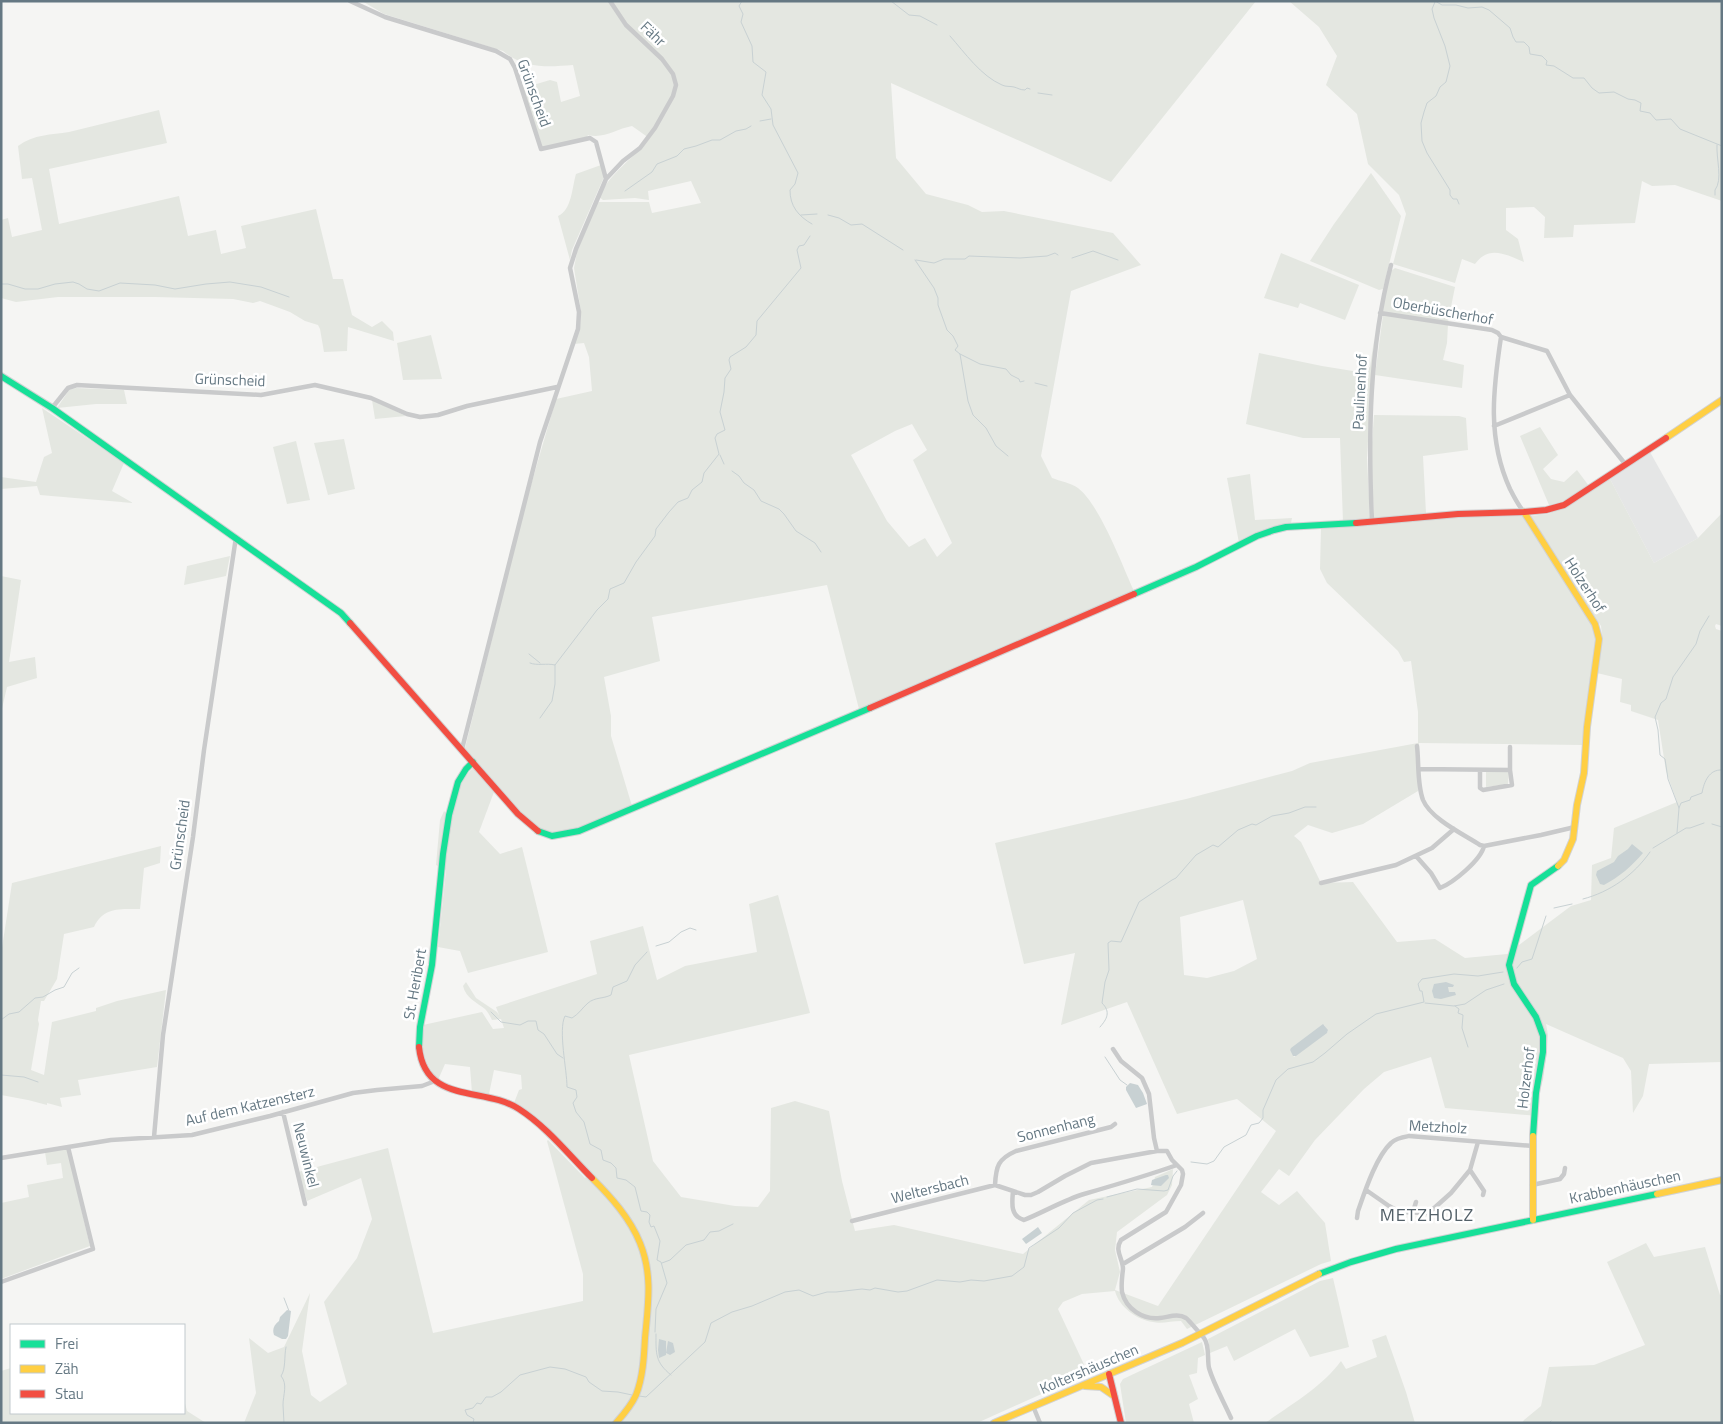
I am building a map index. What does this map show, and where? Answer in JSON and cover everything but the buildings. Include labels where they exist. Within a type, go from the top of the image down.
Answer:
[{"type":"street","name":"Grünscheid","points":[[350,1],[385,16],[496,51],[510,59],[515,68],[541,150],[590,138],[596,142],[606,179]]},
{"type":"street","name":"Fähr","points":[[606,179],[640,148],[650,135],[673,96],[676,85],[673,74],[662,59],[626,25],[610,1]]},
{"type":"street","points":[[462,749],[540,442],[578,328],[579,312],[570,268],[582,234],[606,179]]},
{"type":"street","name":"Paulinenhof","points":[[1372,521],[1369,458],[1375,352],[1380,313],[1391,265]]},
{"type":"street","name":"Oberbüscherhof","points":[[1380,313],[1492,330],[1501,337],[1547,351],[1570,395],[1626,465]]},
{"type":"street","name":"Oberbüscherhof","points":[[1501,337],[1493,403],[1496,446],[1505,477],[1519,507],[1524,512]]},
{"type":"street","points":[[1,376],[52,408],[236,537],[340,613],[529,825],[539,832],[551,836],[563,836],[901,695],[1196,567],[1257,536],[1286,527],[1321,526],[1458,514],[1524,512],[1546,510],[1564,505],[1722,400]]},
{"type":"street","name":"Grünscheid","points":[[52,408],[64,392],[72,386],[261,395],[315,386],[351,392],[371,398],[407,414],[420,417],[438,415],[467,406],[558,387]]},
{"type":"street","points":[[1494,426],[1570,395]]},
{"type":"street","name":"Holzerhof","points":[[1524,512],[1595,624],[1599,639],[1585,748],[1584,773],[1577,805],[1575,827],[1569,849],[1564,860],[1531,885],[1508,965],[1513,986],[1536,1017],[1541,1026],[1543,1036],[1535,1099],[1532,1185],[1533,1220]]},
{"type":"street","name":"Grünscheid","points":[[154,1137],[163,1035],[236,537]]},
{"type":"street","points":[[1418,746],[1421,790],[1428,809],[1454,829],[1484,846],[1575,827]]},
{"type":"street","points":[[1480,770],[1480,788],[1486,790],[1512,785],[1510,747]]},
{"type":"street","name":"St. Heribert","points":[[435,1081],[423,1064],[419,1036],[430,976],[453,798],[461,776],[473,762]]},
{"type":"street","points":[[1419,770],[1510,770]]},
{"type":"street","points":[[1321,884],[1386,868],[1416,856],[1432,848],[1454,829]]},
{"type":"street","points":[[1416,856],[1431,873],[1440,888],[1449,885],[1470,866],[1484,846]]},
{"type":"street","points":[[1113,1049],[1121,1061],[1142,1078],[1149,1094],[1157,1150]]},
{"type":"street","points":[[435,1081],[449,1090],[511,1104],[525,1113],[551,1136],[618,1204],[631,1224],[643,1251],[649,1279],[648,1307],[638,1392],[626,1413],[616,1423]]},
{"type":"street","name":"Auf dem Katzensterz","points":[[1,1158],[111,1140],[192,1135],[353,1093],[422,1086],[435,1081]]},
{"type":"street","name":"Neuwinkel","points":[[283,1112],[305,1204]]},
{"type":"street","name":"Sonnenhang","points":[[995,1185],[997,1167],[1005,1156],[1016,1151],[1111,1127],[1115,1124]]},
{"type":"street","name":"Metzholz","points":[[1357,1218],[1366,1190],[1384,1151],[1397,1139],[1409,1136],[1533,1146]]},
{"type":"street","name":"Metzholz","points":[[1366,1190],[1400,1212],[1426,1212],[1432,1210],[1451,1193],[1470,1170],[1478,1142]]},
{"type":"street","points":[[1,1282],[93,1249],[68,1147]]},
{"type":"street","points":[[995,1185],[1025,1195],[1031,1195],[1091,1163],[1157,1150],[1167,1151],[1182,1170],[1181,1185],[1166,1212],[1121,1240],[1118,1248],[1123,1264],[1123,1294],[1125,1301],[1133,1310],[1144,1316],[1151,1318],[1175,1315],[1187,1318],[1197,1336],[1205,1339],[1209,1368],[1231,1418]]},
{"type":"street","points":[[1013,1191],[1012,1208],[1020,1219],[1024,1220],[1085,1194],[1177,1165]]},
{"type":"street","points":[[1532,1185],[1560,1179],[1564,1174],[1564,1168]]},
{"type":"street","points":[[1470,1170],[1484,1191],[1483,1195]]},
{"type":"street","name":"Krabbenhäuschen","points":[[1533,1220],[1722,1180]]},
{"type":"street","name":"Weltersbach","points":[[852,1221],[995,1185]]},
{"type":"street","points":[[1413,1212],[1416,1202]]},
{"type":"street","points":[[1123,1264],[1185,1227],[1203,1213]]},
{"type":"street","name":"Koltershäuschen","points":[[994,1423],[1197,1336],[1329,1269],[1386,1251],[1533,1220]]},
{"type":"street","points":[[1109,1374],[1121,1423]]},
{"type":"street","points":[[1082,1386],[1101,1387],[1115,1397]]},
{"type":"street","points":[[1033,1406],[1040,1423]]},
{"type":"shaded area","points":[[362,1],[1256,1],[1111,182],[891,83],[896,158],[926,194],[968,205],[982,212],[1004,211],[1113,233],[1141,265],[1071,291],[1041,456],[1052,478],[1069,483],[1086,496],[1110,536],[1134,591],[859,709],[827,585],[652,617],[660,661],[604,677],[611,716],[611,736],[632,806],[567,833],[553,834],[542,832],[531,823],[465,748],[524,509],[556,399],[592,391],[589,357],[584,343],[574,344],[580,327],[581,312],[574,268],[577,252],[599,202],[649,202],[652,213],[701,203],[691,181],[648,191],[649,200],[635,198],[603,200],[599,197],[609,180],[649,138],[632,126],[605,135],[588,135],[587,137],[542,146],[523,88],[550,80],[557,82],[561,102],[580,96],[573,65],[536,66],[528,64],[511,57],[503,51],[384,14]],"holes":[[[912,424],[927,450],[913,460],[952,543],[937,557],[925,538],[909,547],[887,521],[851,455]]]},
{"type":"shaded area","points":[[1289,1],[1722,1],[1722,201],[1675,185],[1652,186],[1642,181],[1635,223],[1574,225],[1573,237],[1544,238],[1545,217],[1534,207],[1506,208],[1506,230],[1518,239],[1524,262],[1498,253],[1486,255],[1475,264],[1462,259],[1455,283],[1393,264],[1406,214],[1399,195],[1368,164],[1357,114],[1326,85],[1337,56],[1319,27]]},
{"type":"shaded area","points":[[159,110],[167,143],[49,169],[59,224],[179,196],[188,236],[216,230],[221,254],[246,248],[241,226],[316,209],[333,279],[343,279],[352,315],[372,327],[382,321],[393,332],[394,341],[348,327],[347,351],[324,352],[318,325],[260,301],[253,303],[233,299],[58,297],[16,302],[1,298],[1,220],[8,218],[12,237],[42,230],[32,178],[22,179],[18,146],[36,137],[69,132]]},
{"type":"shaded area","points":[[601,165],[604,177],[572,250],[570,260],[558,216],[563,213],[569,204],[576,174]]},
{"type":"shaded area","points":[[1371,173],[1401,216],[1383,289],[1379,290],[1310,261]]},
{"type":"shaded area","points":[[1281,253],[1359,285],[1345,320],[1300,303],[1298,308],[1264,298]]},
{"type":"shaded area","points":[[1395,268],[1455,287],[1448,322],[1380,312],[1391,271]]},
{"type":"shaded area","points":[[1383,315],[1448,324],[1447,343],[1443,360],[1464,365],[1462,388],[1375,375]]},
{"type":"shaded area","points":[[431,335],[442,379],[403,380],[397,343]]},
{"type":"shaded area","points":[[1374,340],[1367,458],[1370,519],[1343,522],[1340,438],[1303,438],[1246,424],[1259,353],[1359,372],[1370,367]]},
{"type":"shaded area","points":[[76,388],[124,390],[127,404],[96,404],[57,408],[69,390]]},
{"type":"shaded area","points":[[372,400],[406,416],[375,419]]},
{"type":"shaded area","points":[[42,408],[124,463],[112,491],[133,503],[40,495],[37,486],[1,489],[1,477],[36,482],[44,457],[52,453]]},
{"type":"shaded area","points":[[1374,415],[1459,416],[1466,418],[1468,450],[1423,456],[1426,513],[1374,518],[1371,457]]},
{"type":"shaded area","points":[[1540,427],[1558,455],[1543,469],[1551,479],[1564,482],[1577,470],[1589,486],[1561,502],[1549,505],[1520,436]]},
{"type":"shaded area","points":[[344,439],[355,489],[328,495],[314,443]]},
{"type":"shaded area","points":[[296,441],[310,500],[287,504],[273,447]]},
{"type":"shaded area","points":[[1650,452],[1698,538],[1654,563],[1610,479]]},
{"type":"shaded area","points":[[1250,474],[1255,520],[1292,518],[1291,523],[1269,528],[1239,543],[1227,478]]},
{"type":"shaded area","points":[[1610,479],[1654,563],[1698,538],[1722,513],[1722,626],[1716,624],[1715,626],[1716,629],[1722,631],[1722,1062],[1649,1064],[1643,1096],[1633,1113],[1631,1071],[1623,1058],[1546,1024],[1548,1035],[1547,1051],[1543,1080],[1539,1092],[1538,1116],[1445,1108],[1431,1057],[1384,1072],[1364,1089],[1315,1140],[1289,1176],[1279,1169],[1261,1192],[1279,1205],[1297,1191],[1325,1223],[1331,1261],[1321,1264],[1187,1329],[1181,1321],[1156,1323],[1135,1316],[1120,1302],[1115,1291],[1082,1294],[1063,1302],[1058,1309],[1088,1373],[977,1423],[244,1423],[256,1393],[249,1338],[268,1353],[284,1347],[310,1293],[302,1351],[311,1395],[320,1402],[347,1384],[324,1302],[357,1258],[372,1219],[361,1178],[307,1201],[298,1172],[388,1148],[433,1333],[583,1301],[583,1274],[547,1141],[585,1178],[590,1174],[514,1103],[519,1090],[522,1089],[521,1075],[494,1070],[489,1094],[472,1093],[470,1067],[445,1064],[438,1080],[426,1060],[422,1041],[423,1025],[482,1012],[493,1029],[504,1028],[501,1019],[492,1020],[485,1009],[469,997],[463,986],[466,982],[476,998],[499,1015],[496,1007],[597,974],[590,941],[643,926],[657,980],[685,966],[757,952],[749,904],[778,895],[810,1013],[629,1055],[653,1161],[681,1197],[735,1206],[758,1207],[770,1191],[771,1108],[795,1101],[829,1111],[842,1181],[855,1231],[894,1225],[1023,1254],[1089,1200],[1152,1187],[1155,1177],[1173,1169],[1172,1185],[1167,1195],[1117,1232],[1115,1250],[1120,1272],[1115,1290],[1158,1306],[1276,1131],[1237,1099],[1177,1114],[1127,1002],[1061,1025],[1075,953],[1024,964],[995,843],[1186,799],[1292,771],[1310,763],[1418,743],[1418,712],[1411,661],[1404,662],[1398,651],[1327,583],[1320,569],[1321,529],[1434,518],[1522,516],[1594,627],[1597,637],[1582,745],[1419,743],[1418,791],[1363,824],[1332,833],[1308,825],[1294,836],[1301,842],[1321,883],[1353,882],[1397,942],[1435,939],[1465,958],[1507,954],[1571,906],[1591,900],[1592,865],[1611,858],[1614,828],[1677,802],[1666,771],[1658,720],[1631,711],[1631,705],[1620,702],[1622,679],[1597,673],[1602,636],[1601,626],[1531,516],[1548,514]],"holes":[[[1243,900],[1257,959],[1234,971],[1207,978],[1184,975],[1180,917]],[[1324,1025],[1328,1031],[1294,1057],[1290,1050]]]},
{"type":"shaded area","points":[[230,556],[226,576],[184,585],[187,566]]},
{"type":"shaded area","points":[[1,576],[21,580],[9,662],[35,657],[37,678],[7,687],[1,713]]},
{"type":"shaded area","points":[[473,768],[494,792],[479,832],[500,854],[522,847],[548,952],[468,973],[460,951],[438,947],[446,870],[436,865],[440,820],[444,811],[452,819],[456,798],[461,785]]},
{"type":"shaded area","points":[[1486,772],[1509,772],[1508,784],[1486,787]]},
{"type":"shaded area","points":[[1632,844],[1643,853],[1620,875],[1604,885],[1600,884],[1596,875],[1597,871],[1614,862]]},
{"type":"shaded area","points":[[161,846],[160,863],[144,868],[140,909],[113,911],[102,916],[94,927],[64,934],[57,979],[44,1001],[41,1001],[31,1070],[44,1075],[52,1022],[96,1011],[96,1008],[117,1001],[166,990],[157,1067],[78,1080],[81,1095],[60,1098],[62,1107],[1,1095],[1,954],[12,883]]},
{"type":"shaded area","points":[[1446,982],[1454,985],[1453,987],[1448,987],[1449,992],[1455,992],[1456,995],[1441,999],[1434,998],[1432,991],[1434,984]]},
{"type":"shaded area","points":[[1323,1024],[1328,1030],[1327,1033],[1296,1056],[1293,1056],[1291,1048]]},
{"type":"shaded area","points":[[1130,1083],[1138,1085],[1147,1104],[1136,1108],[1126,1090]]},
{"type":"shaded area","points":[[67,1149],[90,1246],[1,1279],[1,1203],[29,1197],[27,1185],[63,1178],[61,1163],[47,1165],[45,1152]]},
{"type":"shaded area","points":[[1166,1175],[1169,1178],[1161,1186],[1151,1185],[1152,1180]]},
{"type":"shaded area","points":[[1038,1227],[1042,1233],[1026,1244],[1022,1239]]},
{"type":"shaded area","points":[[1646,1243],[1654,1257],[1705,1247],[1720,1295],[1722,1295],[1722,1423],[1522,1423],[1541,1406],[1549,1367],[1594,1365],[1645,1345],[1607,1262]]},
{"type":"shaded area","points":[[1333,1278],[1349,1347],[1310,1357],[1295,1329],[1234,1361],[1227,1346],[1210,1353],[1208,1339],[1320,1281]]},
{"type":"shaded area","points":[[287,1310],[291,1311],[288,1336],[286,1339],[282,1339],[274,1335],[273,1329]]},
{"type":"shaded area","points":[[1386,1335],[1415,1423],[1265,1423],[1316,1387],[1341,1361],[1346,1369],[1377,1357],[1372,1340]]},
{"type":"shaded area","points":[[659,1339],[666,1341],[666,1355],[659,1358],[658,1350]]},
{"type":"shaded area","points":[[668,1341],[673,1343],[675,1352],[670,1355],[666,1353]]},
{"type":"shaded area","points":[[1202,1342],[1205,1355],[1198,1358],[1197,1373],[1189,1375],[1198,1399],[1189,1404],[1194,1423],[1126,1423],[1120,1384],[1123,1379]]},
{"type":"shaded area","points":[[10,1368],[10,1414],[185,1414],[185,1403],[187,1411],[206,1423],[1,1423],[1,1371]]},
{"type":"waterway","points":[[742,1],[739,6],[743,14],[741,22],[752,46],[753,62],[766,72],[762,95],[771,109],[773,125],[798,173],[795,184],[790,190],[791,201],[799,214],[812,224]]},
{"type":"waterway","points":[[891,1],[909,15],[920,16],[937,25]]},
{"type":"waterway","points":[[1435,1],[1442,5],[1456,5],[1468,8],[1482,7],[1489,10],[1510,28],[1516,42],[1524,42],[1529,47],[1530,54],[1542,56],[1547,61],[1546,65],[1554,66],[1573,78],[1584,78],[1599,93],[1614,92],[1628,99],[1635,100],[1641,103],[1640,111],[1650,113],[1656,120],[1671,119],[1680,129],[1722,146]]},
{"type":"waterway","points":[[1435,2],[1432,9],[1434,18],[1445,46],[1450,66],[1446,82],[1440,87],[1436,96],[1427,103],[1421,123],[1422,141],[1427,153],[1450,190],[1450,195],[1453,199],[1457,199],[1459,204]]},
{"type":"waterway","points":[[950,36],[974,64],[994,81],[1005,86],[1023,90],[1030,89]]},
{"type":"waterway","points":[[1038,93],[1052,95]]},
{"type":"waterway","points":[[760,121],[771,119]]},
{"type":"waterway","points":[[625,191],[652,172],[657,164],[677,156],[684,149],[712,140],[720,140],[736,131],[751,126]]},
{"type":"waterway","points":[[1715,195],[1719,181],[1717,145]]},
{"type":"waterway","points":[[801,215],[817,214]]},
{"type":"waterway","points":[[828,215],[839,218],[851,225],[862,224],[903,250]]},
{"type":"waterway","points":[[530,663],[555,665],[597,610],[608,599],[610,589],[624,583],[636,562],[655,536],[656,529],[669,512],[678,502],[688,498],[692,490],[702,482],[704,473],[719,454],[715,438],[717,434],[725,430],[720,412],[725,378],[731,369],[730,357],[746,347],[756,335],[757,321],[801,268],[797,250],[799,246],[804,245],[810,236]]},
{"type":"waterway","points":[[1072,258],[1093,251],[1118,260]]},
{"type":"waterway","points":[[916,260],[934,263],[944,259],[965,259],[969,256],[1020,258],[1047,256],[1055,253],[1058,255]]},
{"type":"waterway","points":[[915,260],[934,288],[947,330],[953,336],[958,346],[955,350],[960,354],[968,401],[973,415],[986,428],[996,446],[1008,456]]},
{"type":"waterway","points":[[1,284],[25,289],[38,289],[55,284],[73,282],[87,289],[99,291],[120,283],[155,285],[175,289],[230,282],[261,287],[289,297]]},
{"type":"waterway","points":[[960,354],[980,364],[1006,369],[1011,375],[1019,379],[1020,382],[1024,381]]},
{"type":"waterway","points":[[1035,383],[1047,386]]},
{"type":"waterway","points":[[720,455],[724,464]]},
{"type":"waterway","points":[[732,471],[754,490],[761,501],[779,509],[796,531],[815,543],[821,552]]},
{"type":"waterway","points":[[1677,833],[1679,808],[1668,779],[1665,759],[1660,755],[1655,717],[1661,703],[1666,699],[1673,677],[1696,644],[1700,631],[1709,616]]},
{"type":"waterway","points":[[529,654],[540,663]]},
{"type":"waterway","points":[[540,718],[552,701],[555,684],[555,665]]},
{"type":"waterway","points":[[1679,808],[1681,803],[1702,793],[1710,774],[1717,770],[1722,770]]},
{"type":"waterway","points":[[1100,1027],[1107,1015],[1105,1006],[1102,1003],[1109,970],[1108,943],[1111,941],[1121,942],[1139,902],[1176,878],[1196,855],[1213,845],[1218,847],[1238,830],[1252,824],[1256,825],[1272,816],[1289,813],[1305,807],[1316,807]]},
{"type":"waterway","name":"Weltersbach","points":[[1653,848],[1686,828],[1704,823]]},
{"type":"waterway","name":"Weltersbach","points":[[1712,824],[1722,827]]},
{"type":"waterway","name":"Weltersbach","points":[[1583,899],[1603,892],[1621,882],[1637,868],[1650,852]]},
{"type":"waterway","name":"Weltersbach","points":[[1554,908],[1572,904]]},
{"type":"waterway","name":"Weltersbach","points":[[1517,968],[1522,962],[1532,959],[1546,916]]},
{"type":"waterway","points":[[656,946],[669,942],[681,932],[690,928],[696,930]]},
{"type":"waterway","points":[[647,952],[635,965],[627,981],[613,987],[611,995],[591,1001],[572,1018],[565,1016],[562,1031],[567,1087],[576,1090],[577,1097],[573,1103],[576,1112],[584,1122],[590,1144],[601,1150],[603,1160],[611,1163],[616,1168],[617,1178],[626,1180],[635,1187],[641,1211],[647,1212],[650,1215],[649,1222],[651,1227],[654,1226],[660,1241],[657,1260],[661,1262],[667,1283],[656,1309],[655,1332]]},
{"type":"waterway","points":[[1,1020],[9,1014],[19,1012],[35,998],[43,997],[64,987],[72,973],[79,968]]},
{"type":"waterway","name":"Weltersbach","points":[[1191,1162],[1207,1164],[1214,1161],[1224,1147],[1246,1135],[1251,1125],[1259,1123],[1263,1118],[1263,1110],[1276,1080],[1288,1069],[1313,1062],[1347,1034],[1376,1014],[1424,1002],[1422,991],[1420,991],[1418,984],[1422,979],[1454,974],[1478,976],[1503,972]]},
{"type":"waterway","points":[[1425,1003],[1454,1006],[1465,1004],[1486,990],[1504,984]]},
{"type":"waterway","points":[[1455,1006],[1459,1009],[1458,1013],[1463,1015],[1462,1028],[1468,1047]]},
{"type":"waterway","points":[[491,1012],[501,1022],[520,1025],[528,1021],[536,1021],[538,1030],[544,1034],[557,1054],[563,1058]]},
{"type":"waterway","points":[[1105,1057],[1120,1080],[1127,1085]]},
{"type":"waterway","points":[[1,1075],[24,1077],[38,1082]]},
{"type":"waterway","name":"Weltersbach","points":[[1107,1197],[1137,1189],[1168,1190],[1177,1171]]},
{"type":"waterway","name":"Weltersbach","points":[[639,1396],[646,1397],[705,1342],[711,1323],[732,1312],[785,1292],[799,1290],[813,1296],[827,1292],[870,1290],[875,1288],[898,1292],[907,1291],[937,1280],[960,1282],[971,1280],[984,1281],[1012,1276],[1024,1267],[1029,1248],[1059,1228],[1073,1213],[1097,1200],[1103,1199]]},
{"type":"waterway","points":[[662,1263],[670,1260],[686,1245],[704,1240],[710,1232],[719,1231],[733,1224]]},
{"type":"waterway","points":[[284,1298],[289,1311]]},
{"type":"waterway","points":[[656,1334],[659,1362],[671,1375]]},
{"type":"waterway","points":[[284,1423],[285,1386],[281,1376],[286,1347]]},
{"type":"waterway","name":"Weltersbach","points":[[473,1423],[474,1419],[467,1415],[465,1410],[473,1408],[477,1403],[481,1404],[486,1397],[492,1397],[501,1392],[520,1375],[550,1367],[565,1369],[586,1377],[589,1382],[602,1391],[632,1395]]},
{"type":"traffic: fast","points":[[1,376],[52,408],[341,613],[350,623]]},
{"type":"traffic: fast","points":[[1134,594],[1196,567],[1257,536],[1274,530],[1286,527],[1356,523]]},
{"type":"traffic: fast","points":[[538,831],[552,836],[579,831],[870,708]]},
{"type":"traffic: fast","points":[[419,1047],[420,1027],[432,965],[443,854],[449,815],[458,782],[473,762]]},
{"type":"traffic: fast","points":[[1533,1136],[1536,1093],[1543,1052],[1543,1036],[1536,1017],[1514,984],[1509,965],[1531,885],[1558,866]]},
{"type":"traffic: fast","points":[[1319,1274],[1351,1262],[1396,1249],[1657,1194]]},
{"type":"traffic: slow","points":[[1666,438],[1722,400]]},
{"type":"traffic: slow","points":[[1524,512],[1595,624],[1599,639],[1587,727],[1584,773],[1577,805],[1573,839],[1564,860],[1558,866]]},
{"type":"traffic: slow","points":[[1533,1136],[1533,1220]]},
{"type":"traffic: slow","points":[[592,1178],[613,1200],[631,1225],[640,1243],[647,1267],[647,1314],[644,1360],[640,1381],[632,1403],[616,1423]]},
{"type":"traffic: slow","points":[[1657,1194],[1722,1180]]},
{"type":"traffic: slow","points":[[994,1423],[1182,1343],[1319,1274]]},
{"type":"traffic: slow","points":[[1085,1386],[1101,1387],[1114,1396]]},
{"type":"traffic: jam","points":[[1356,523],[1458,514],[1546,510],[1564,505],[1666,438]]},
{"type":"traffic: jam","points":[[870,708],[1134,594]]},
{"type":"traffic: jam","points":[[350,623],[518,814],[538,831]]},
{"type":"traffic: jam","points":[[419,1047],[424,1065],[432,1078],[444,1086],[458,1091],[505,1102],[519,1109],[548,1133],[592,1178]]},
{"type":"traffic: jam","points":[[1109,1374],[1121,1423]]},
{"type":"district","name":"METZHOLZ","points":[[1427,1215]]}]
